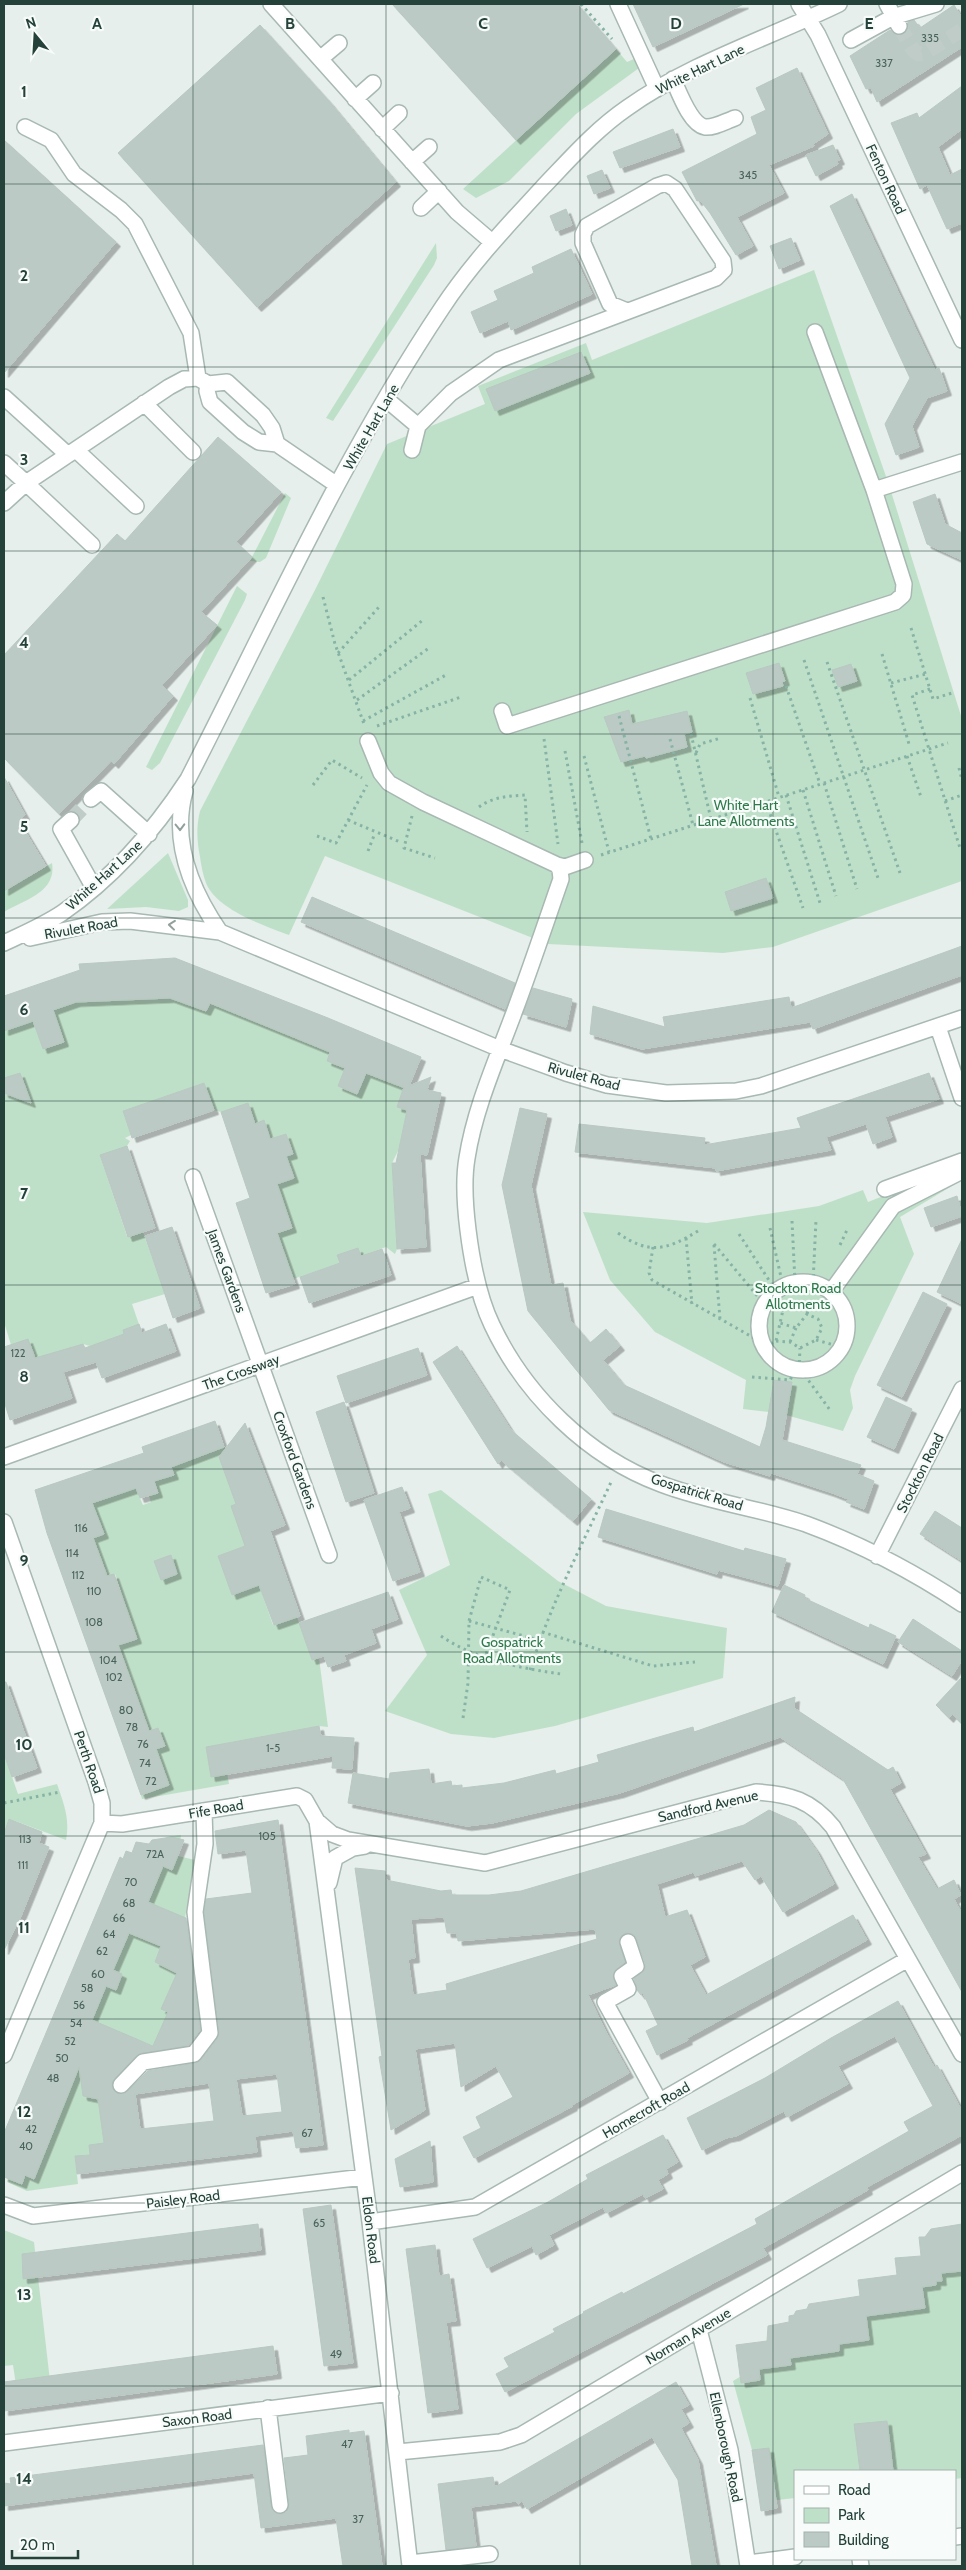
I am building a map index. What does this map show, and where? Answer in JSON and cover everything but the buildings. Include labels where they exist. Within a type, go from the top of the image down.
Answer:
[{"type":"street","points":[[271,4],[439,192],[458,212],[492,242]]},
{"type":"street","points":[[618,4],[657,89]]},
{"type":"street","name":"Fenton Road","points":[[799,4],[818,35],[962,340]]},
{"type":"street","name":"White Hart Lane","points":[[4,944],[62,913],[94,888],[149,834],[188,780],[337,485],[386,399],[443,306],[492,242],[595,133],[627,107],[673,79],[838,4]]},
{"type":"street","points":[[851,40],[893,16],[936,4]]},
{"type":"street","points":[[320,58],[339,43]]},
{"type":"street","points":[[673,79],[689,113],[698,123],[705,127],[718,125],[735,118]]},
{"type":"street","points":[[355,98],[373,82]]},
{"type":"street","points":[[382,129],[400,113]]},
{"type":"street","points":[[25,128],[51,140],[74,174],[121,210],[135,224],[191,333],[210,402],[243,432],[259,442],[277,444],[337,485]]},
{"type":"street","points":[[412,162],[429,147]]},
{"type":"street","points":[[412,450],[418,426],[451,393],[500,360],[716,278],[724,270],[723,261],[675,189],[666,183],[657,186],[586,226],[583,234],[583,243],[610,304],[610,312],[607,319]]},
{"type":"street","points":[[421,208],[439,192]]},
{"type":"street","points":[[610,304],[627,311]]},
{"type":"street","points":[[502,711],[507,726],[895,602],[903,595],[904,584],[874,490],[815,332]]},
{"type":"street","points":[[4,503],[26,484],[72,452],[144,403],[184,379],[227,382],[263,415],[272,428],[277,444]]},
{"type":"street","points":[[4,396],[136,506]]},
{"type":"street","points":[[386,399],[418,426]]},
{"type":"street","points":[[144,403],[193,452]]},
{"type":"street","points":[[874,490],[962,462]]},
{"type":"street","points":[[4,463],[92,544]]},
{"type":"street","points":[[367,736],[381,774],[389,783],[418,799],[526,850],[559,872],[579,862]]},
{"type":"street","points":[[188,780],[180,816],[182,848],[196,890],[220,932]]},
{"type":"street","points":[[92,800],[101,791],[149,834]]},
{"type":"street","points":[[70,820],[61,829],[94,888]]},
{"type":"street","name":"Gospatrick Road","points":[[559,872],[473,1128],[466,1160],[467,1220],[478,1286],[491,1323],[506,1352],[528,1383],[552,1411],[576,1433],[620,1463],[660,1484],[806,1525],[916,1575],[962,1604]]},
{"type":"street","name":"Rivulet Road","points":[[4,944],[102,922],[130,921],[220,932],[500,1049],[566,1073],[607,1085],[666,1093],[710,1093],[761,1086],[962,1018]]},
{"type":"street","points":[[938,1027],[962,1098]]},
{"type":"street","points":[[885,1189],[962,1160]]},
{"type":"street","points":[[831,1292],[894,1206],[962,1171]]},
{"type":"street","name":"James Gardens","points":[[194,1177],[260,1365]]},
{"type":"street","points":[[813,1283],[831,1292],[843,1308],[846,1319],[846,1332],[841,1347],[826,1363],[814,1368],[799,1369],[777,1362],[759,1316],[764,1304],[784,1287],[813,1283]]},
{"type":"street","name":"The Crossway","points":[[4,1457],[478,1286]]},
{"type":"street","name":"Croxford Gardens","points":[[260,1365],[329,1556]]},
{"type":"street","name":"Stockton Road","points":[[877,1556],[962,1389]]},
{"type":"street","name":"Perth Road","points":[[4,1522],[102,1803],[102,1823],[4,2055]]},
{"type":"street","name":"Sandford Avenue","points":[[317,1821],[332,1834],[377,1845],[485,1863],[730,1798],[756,1792],[780,1794],[819,1810],[833,1827],[962,2054]]},
{"type":"street","name":"Fife Road","points":[[102,1823],[122,1824],[298,1796],[305,1800],[317,1821]]},
{"type":"street","points":[[120,2085],[144,2062],[194,2054],[210,2033],[195,1912],[205,1844],[204,1811]]},
{"type":"street","name":"Eldon Road","points":[[317,1821],[370,2222],[410,2564]]},
{"type":"street","name":"Sandford Avenue","points":[[335,1858],[352,1848],[377,1845]]},
{"type":"street","name":"Eldon Road","points":[[327,1894],[335,1858]]},
{"type":"street","points":[[628,1942],[636,1966],[622,1976],[628,1989],[605,2002],[660,2102]]},
{"type":"street","name":"Homecroft Road","points":[[370,2222],[474,2207],[908,1959]]},
{"type":"street","name":"Norman Avenue","points":[[398,2452],[500,2442],[521,2435],[962,2173]]},
{"type":"street","name":"Paisley Road","points":[[4,2204],[33,2216],[364,2177]]},
{"type":"street","name":"Ellenborough Road","points":[[699,2330],[730,2450],[748,2565]]},
{"type":"street","name":"Saxon Road","points":[[4,2443],[391,2393]]},
{"type":"street","points":[[268,2408],[280,2504]]},
{"type":"street","points":[[410,2564],[490,2554]]},
{"type":"street","points":[[748,2565],[794,2557]]},
{"type":"path","points":[[581,4],[618,46]]},
{"type":"path","points":[[323,597],[338,653],[357,700],[367,736],[461,697]]},
{"type":"path","points":[[338,653],[379,607]]},
{"type":"path","points":[[349,680],[423,620]]},
{"type":"path","points":[[911,628],[933,698],[952,693]]},
{"type":"path","points":[[357,700],[429,648]]},
{"type":"path","points":[[882,654],[909,744]]},
{"type":"path","points":[[804,660],[878,882]]},
{"type":"path","points":[[827,662],[900,873]]},
{"type":"path","points":[[891,684],[926,674]]},
{"type":"path","points":[[363,721],[446,675]]},
{"type":"path","points":[[786,686],[822,784],[856,889]]},
{"type":"path","points":[[930,689],[912,695],[960,848]]},
{"type":"path","points":[[750,698],[779,798]]},
{"type":"path","points":[[618,716],[651,839]]},
{"type":"path","points":[[691,734],[711,819]]},
{"type":"path","points":[[694,746],[721,738]]},
{"type":"path","points":[[544,739],[558,842],[559,872]]},
{"type":"path","points":[[670,739],[693,825]]},
{"type":"path","points":[[565,751],[579,862],[948,743]]},
{"type":"path","points":[[696,754],[700,744]]},
{"type":"path","points":[[584,756],[608,852]]},
{"type":"path","points":[[907,756],[920,797]]},
{"type":"path","points":[[313,785],[332,760],[369,782],[336,844],[317,836]]},
{"type":"path","points":[[958,768],[962,780]]},
{"type":"path","points":[[803,790],[836,896]]},
{"type":"path","points":[[462,820],[484,803],[525,794],[528,832],[526,850]]},
{"type":"path","points":[[786,795],[820,903]]},
{"type":"path","points":[[945,801],[962,795]]},
{"type":"path","points":[[418,799],[404,848],[435,858]]},
{"type":"path","points":[[766,802],[803,908]]},
{"type":"path","points":[[348,820],[400,842]]},
{"type":"path","points":[[368,851],[375,833]]},
{"type":"path","points":[[813,1283],[816,1220]]},
{"type":"path","points":[[784,1287],[792,1221]]},
{"type":"path","points":[[770,1228],[784,1287]]},
{"type":"path","points":[[618,1233],[634,1244],[653,1247],[668,1246],[698,1231]]},
{"type":"path","points":[[739,1234],[784,1287]]},
{"type":"path","points":[[686,1238],[692,1304]]},
{"type":"path","points":[[720,1319],[714,1244],[764,1304],[783,1310],[803,1301],[821,1307],[831,1292]]},
{"type":"path","points":[[653,1247],[649,1273],[652,1280],[692,1304],[768,1343],[790,1342],[800,1348]]},
{"type":"path","points":[[790,1342],[796,1328],[807,1314],[810,1303]]},
{"type":"path","points":[[768,1343],[780,1323],[783,1310]]},
{"type":"path","points":[[800,1348],[816,1340],[822,1328],[818,1319],[807,1314]]},
{"type":"path","points":[[780,1323],[796,1328]]},
{"type":"path","points":[[816,1340],[841,1347]]},
{"type":"path","points":[[752,1377],[790,1380],[799,1369],[800,1348]]},
{"type":"path","points":[[799,1369],[830,1410]]},
{"type":"path","points":[[530,1670],[542,1632],[620,1463]]},
{"type":"path","points":[[463,1718],[469,1652],[469,1621],[481,1577],[510,1590],[485,1657]]},
{"type":"path","points":[[469,1621],[539,1640]]},
{"type":"path","points":[[542,1632],[653,1666],[694,1662]]},
{"type":"path","points":[[441,1636],[469,1652],[530,1670],[561,1674]]},
{"type":"path","points":[[4,1803],[60,1792]]},
{"type":"green space","points":[[616,49],[627,62],[634,59],[639,68],[576,114],[509,181],[476,198],[463,189]]},
{"type":"green space","points":[[436,243],[437,258],[434,265],[333,421],[326,418]]},
{"type":"green space","name":"White Hart Lane Allotments","points":[[814,270],[889,485],[962,719],[962,881],[773,947],[723,953],[548,944],[325,856],[289,935],[243,916],[220,901],[206,883],[202,870],[197,834],[200,811],[316,588],[387,444],[485,404],[478,386],[586,343],[592,360]]},
{"type":"green space","points":[[285,493],[291,498],[266,558],[260,562],[250,561]]},
{"type":"green space","points":[[237,586],[247,594],[245,600],[160,763],[152,770],[146,767]]},
{"type":"green space","points":[[168,853],[188,900],[188,907],[179,911],[146,907],[107,909]]},
{"type":"green space","points":[[52,863],[50,881],[45,888],[30,899],[4,912],[4,891]]},
{"type":"green space","points":[[181,986],[187,1004],[206,1011],[210,1003],[330,1052],[327,1061],[345,1068],[338,1086],[357,1094],[366,1073],[410,1084],[403,1089],[397,1107],[407,1110],[399,1149],[392,1163],[397,1249],[395,1254],[386,1247],[361,1256],[358,1248],[337,1255],[340,1263],[293,1279],[277,1233],[292,1228],[267,1206],[286,1156],[293,1153],[286,1134],[270,1139],[264,1121],[255,1124],[248,1103],[221,1112],[214,1110],[204,1083],[123,1111],[131,1135],[125,1138],[130,1141],[127,1146],[100,1156],[127,1236],[143,1232],[165,1294],[132,1304],[142,1333],[90,1346],[83,1344],[35,1362],[11,1345],[4,1322],[4,1020],[31,1016],[43,1049],[64,1042],[53,1010],[81,988],[106,1001],[128,999]]},
{"type":"green space","name":"Stockton Road Allotments","points":[[962,1165],[962,1180],[900,1217],[914,1254],[855,1376],[850,1390],[853,1408],[843,1431],[786,1415],[792,1382],[774,1380],[769,1412],[743,1409],[746,1380],[655,1332],[610,1280],[583,1212],[707,1223],[819,1206],[863,1190],[868,1202]]},
{"type":"green space","points":[[224,1447],[227,1449],[259,1541],[218,1556],[232,1594],[259,1585],[273,1625],[297,1617],[312,1660],[319,1658],[328,1727],[319,1726],[222,1744],[229,1784],[142,1799],[141,1795],[168,1785],[156,1749],[164,1746],[158,1728],[149,1731],[118,1645],[137,1639],[130,1620],[101,1598],[121,1591],[115,1574],[94,1581],[97,1550],[93,1538],[104,1534],[92,1503],[140,1485],[139,1496],[143,1505],[151,1502],[149,1496],[158,1493],[154,1481],[174,1475],[171,1467]]},
{"type":"green space","name":"Gospatrick Road Allotments","points":[[441,1490],[558,1581],[606,1606],[727,1628],[723,1678],[555,1726],[494,1738],[451,1734],[385,1711],[427,1655],[399,1590],[450,1565],[428,1494]]},
{"type":"green space","points":[[4,1754],[18,1794],[57,1784],[67,1818],[66,1840],[10,1819],[4,1834]]},
{"type":"green space","points":[[181,1835],[178,1856],[195,1860],[185,1918],[174,1914],[155,1962],[194,1981],[162,2049],[126,2035],[103,2090],[102,2125],[104,2143],[90,2155],[75,2157],[78,2184],[27,2191],[7,2182],[160,1848],[166,1837]]},
{"type":"green space","points":[[4,2230],[34,2242],[50,2381],[16,2385],[13,2365],[4,2366]]},
{"type":"green space","points":[[962,2257],[962,2478],[956,2479],[956,2470],[794,2470],[794,2498],[760,2502],[752,2450],[733,2381],[871,2298],[904,2297]]},
{"type":"tunnel","points":[[899,26],[914,51],[919,54],[925,53],[962,30]]},
{"type":"tunnel","points":[[71,820],[91,799]]}]
